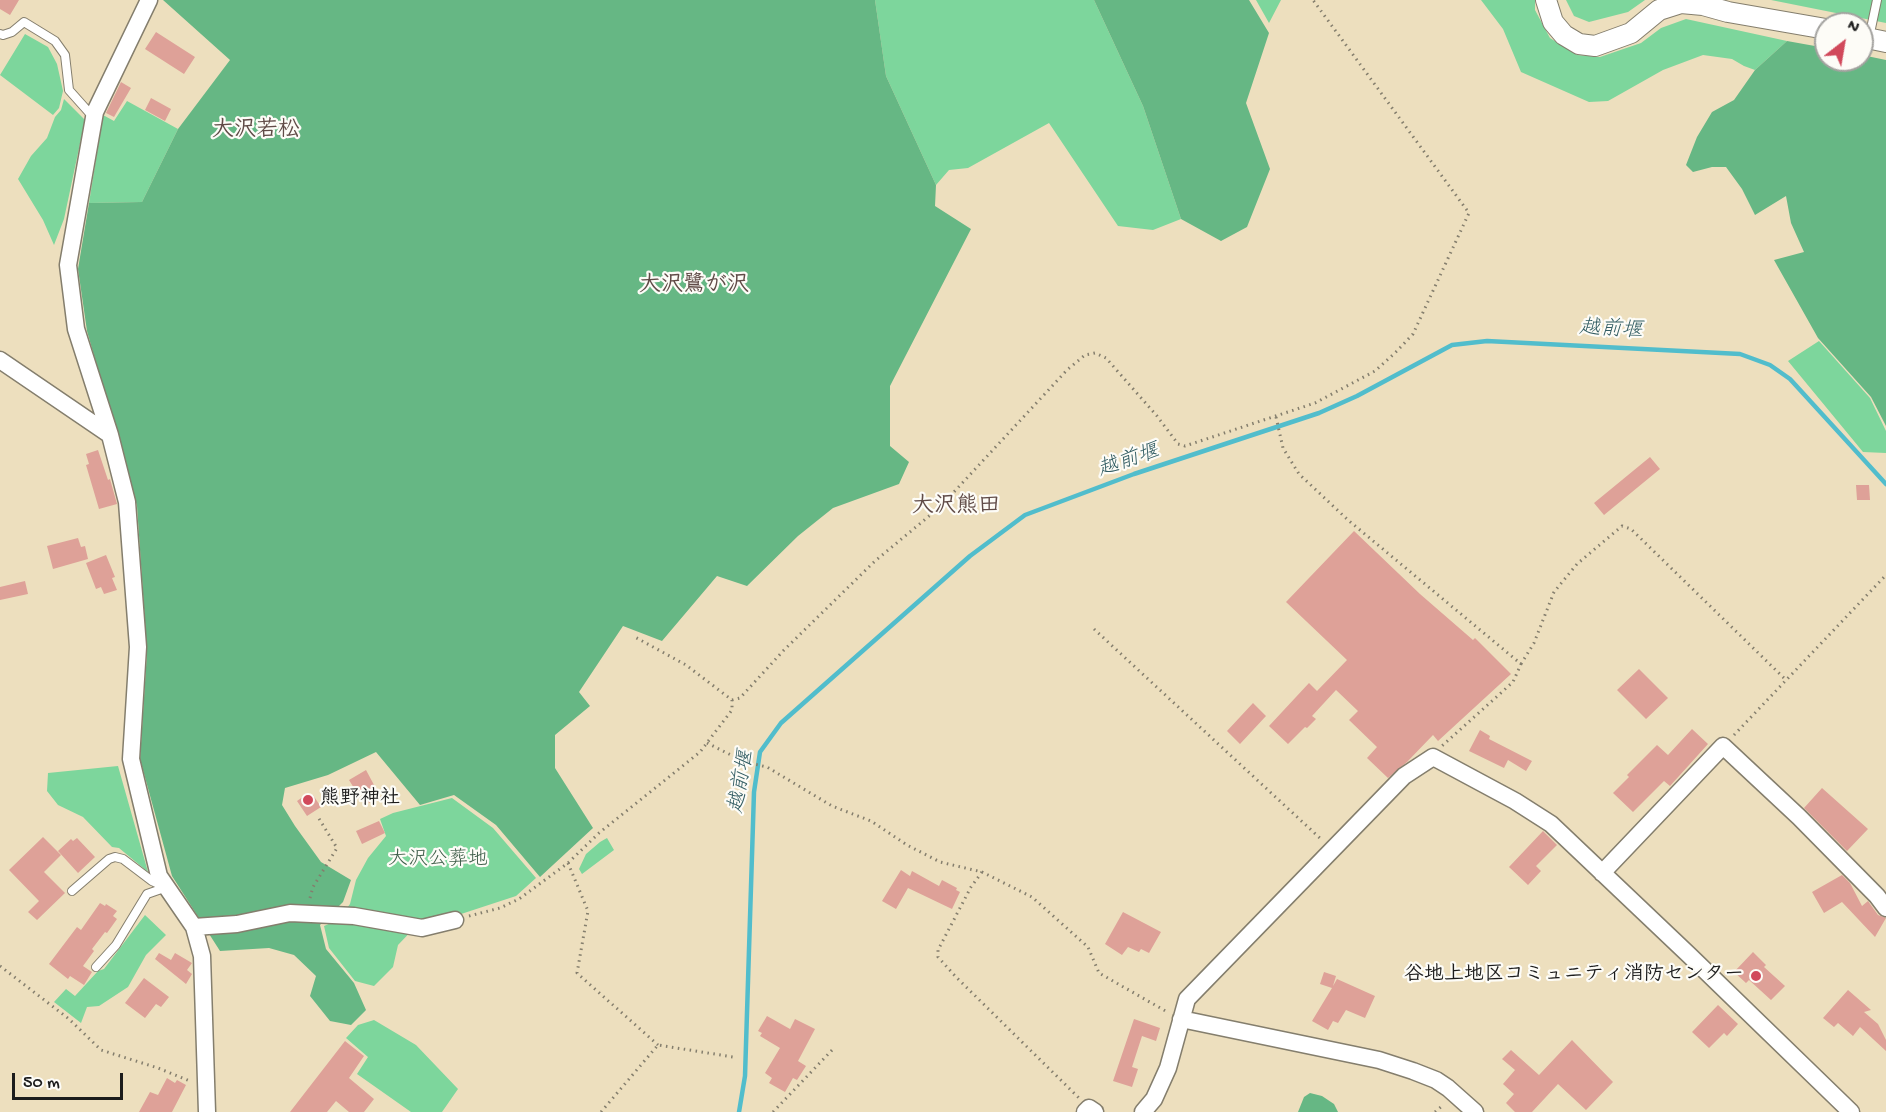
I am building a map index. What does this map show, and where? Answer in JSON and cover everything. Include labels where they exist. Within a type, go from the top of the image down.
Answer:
[{"type":"street","points":[[149,0],[94,112],[68,265],[76,329],[110,435],[127,502],[138,647],[131,759],[159,876],[194,927],[202,957],[207,1112]]},
{"type":"street","points":[[1546,0],[1553,22],[1564,35],[1579,44],[1595,46],[1631,33],[1659,10],[1681,3],[1703,5],[1728,12],[1814,27]]},
{"type":"street","points":[[0,360],[110,435]]},
{"type":"street","points":[[1602,873],[1723,746],[1798,817],[1877,896],[1886,908]]},
{"type":"street","points":[[1143,1112],[1154,1099],[1168,1068],[1187,999],[1404,776],[1433,756],[1515,801],[1551,824],[1851,1112]]},
{"type":"street","points":[[194,927],[237,924],[290,913],[354,916],[422,928],[455,920]]},
{"type":"street","points":[[1181,1018],[1379,1060],[1436,1080],[1475,1112]]},
{"type":"lane","points":[[1874,23],[1877,0]]},
{"type":"lane","points":[[0,34],[12,32],[24,22],[55,41],[65,55],[69,90],[94,118]]},
{"type":"lane","points":[[72,891],[115,856],[123,859],[152,881],[167,887]]},
{"type":"lane","points":[[96,967],[116,945],[147,894],[167,887]]},
{"type":"path","points":[[732,700],[740,698],[784,650],[875,561],[940,507],[1067,370],[1085,355],[1095,353],[1107,358],[1178,444],[1191,445],[1276,419],[1315,403],[1375,371],[1413,334],[1469,213],[1313,0]]},
{"type":"path","points":[[1276,419],[1283,447],[1299,474],[1348,520],[1521,664]]},
{"type":"path","points":[[1433,756],[1513,682],[1534,643],[1554,592],[1578,564],[1622,526],[1631,529],[1786,681]]},
{"type":"path","points":[[1723,746],[1886,575]]},
{"type":"path","points":[[1094,629],[1333,850]]},
{"type":"path","points":[[633,636],[686,665],[732,700]]},
{"type":"path","points":[[455,920],[510,904],[568,864],[600,833],[700,752],[732,710],[732,700]]},
{"type":"path","points":[[707,743],[745,762],[764,766],[832,807],[871,821],[907,845],[940,862],[982,872],[1032,897],[1088,947],[1099,973],[1181,1018]]},
{"type":"path","points":[[307,914],[313,887],[338,848],[318,817]]},
{"type":"path","points":[[568,864],[588,911],[577,973],[658,1045],[733,1057]]},
{"type":"path","points":[[982,872],[971,887],[938,950],[938,957],[1089,1110]]},
{"type":"path","points":[[0,966],[69,1019],[101,1050],[158,1068],[206,1087]]},
{"type":"path","points":[[601,1112],[658,1045]]},
{"type":"path","points":[[772,1112],[835,1047]]},
{"type":"green space","points":[[163,0],[875,0],[886,76],[936,185],[935,206],[971,229],[890,386],[890,446],[909,462],[899,484],[833,508],[798,536],[747,586],[717,576],[662,641],[623,626],[579,692],[590,706],[555,735],[555,768],[593,828],[540,877],[496,825],[454,795],[420,805],[376,752],[328,775],[285,788],[282,805],[295,826],[321,862],[351,880],[343,902],[320,925],[326,949],[354,983],[366,1010],[351,1025],[330,1021],[310,996],[316,976],[294,955],[269,948],[220,951],[172,876],[140,759],[147,652],[137,506],[87,331],[78,269],[89,203],[142,202],[178,129],[230,60]]},
{"type":"green space","points":[[875,0],[1094,0],[1143,106],[1181,219],[1153,230],[1118,226],[1049,123],[968,168],[949,170],[936,185],[886,76]]},
{"type":"green space","points":[[1094,0],[1249,0],[1269,33],[1246,103],[1270,169],[1247,227],[1221,241],[1181,219],[1143,106]]},
{"type":"green space","points":[[1256,0],[1281,0],[1269,23]]},
{"type":"green space","points":[[1481,0],[1535,0],[1535,10],[1550,38],[1577,55],[1600,57],[1641,43],[1661,28],[1686,19],[1787,41],[1755,70],[1732,59],[1703,55],[1663,70],[1608,101],[1589,102],[1521,72],[1503,29]]},
{"type":"green space","points":[[1566,0],[1645,0],[1628,12],[1589,22],[1574,16]]},
{"type":"green space","points":[[1771,0],[1886,0],[1886,23],[1874,21],[1874,12],[1831,12]]},
{"type":"green space","points":[[25,34],[48,47],[57,64],[63,91],[59,108],[53,115],[0,75]]},
{"type":"green space","points":[[1787,41],[1814,46],[1814,72],[1874,72],[1874,58],[1886,60],[1886,426],[1871,397],[1818,338],[1774,260],[1804,252],[1791,223],[1786,196],[1755,215],[1742,189],[1726,167],[1712,167],[1693,172],[1686,165],[1697,137],[1712,112],[1734,100],[1755,70]]},
{"type":"green space","points":[[64,99],[85,120],[64,219],[54,245],[43,220],[18,179],[31,156],[47,138]]},
{"type":"green space","points":[[127,101],[178,129],[142,202],[89,203],[103,115],[114,121]]},
{"type":"green space","points":[[1819,341],[1870,398],[1886,431],[1886,453],[1863,452],[1788,361]]},
{"type":"green space","points":[[118,766],[148,872],[119,848],[112,847],[83,817],[58,805],[47,791],[48,773]]},
{"type":"green space","name":"大沢公葬地","points":[[452,798],[493,828],[536,878],[516,896],[455,916],[420,922],[398,945],[393,967],[374,986],[355,981],[329,948],[324,926],[338,920],[350,904],[356,880],[368,858],[386,836],[380,819],[393,813]]},
{"type":"green space","points":[[607,838],[614,850],[582,874],[579,869],[586,854]]},
{"type":"green space","points":[[145,915],[166,935],[146,955],[128,987],[99,1006],[87,1007],[81,1023],[54,1002],[66,989],[75,996],[98,971],[104,969]]},
{"type":"green space","points":[[374,1020],[416,1045],[458,1089],[442,1112],[411,1112],[357,1074],[368,1057],[346,1038],[358,1025]]},
{"type":"green space","points":[[1310,1093],[1322,1096],[1334,1104],[1338,1112],[1298,1112],[1304,1097]]},
{"type":"building","points":[[0,0],[19,0],[10,15],[0,9]]},
{"type":"building","points":[[156,32],[195,57],[184,74],[145,49]]},
{"type":"building","points":[[121,82],[131,88],[114,117],[106,113]]},
{"type":"building","points":[[151,98],[171,109],[165,121],[145,110]]},
{"type":"building","points":[[98,450],[117,504],[99,509],[86,465],[89,464],[86,454]]},
{"type":"building","points":[[1650,457],[1660,469],[1604,515],[1594,503]]},
{"type":"building","points":[[1856,485],[1869,485],[1870,500],[1857,500]]},
{"type":"building","points":[[1354,531],[1420,594],[1473,640],[1475,638],[1511,674],[1438,741],[1433,735],[1388,778],[1367,758],[1377,747],[1349,720],[1358,711],[1336,690],[1312,716],[1316,719],[1288,744],[1269,726],[1309,683],[1317,691],[1347,660],[1286,602]]},
{"type":"building","points":[[78,538],[81,547],[85,546],[88,559],[53,569],[47,546]]},
{"type":"building","points":[[106,555],[115,577],[112,578],[117,590],[104,594],[101,587],[96,589],[86,563]]},
{"type":"building","points":[[25,581],[28,594],[0,600],[0,587]]},
{"type":"building","points":[[1639,669],[1668,698],[1646,719],[1617,690]]},
{"type":"building","points":[[1253,703],[1266,716],[1240,744],[1227,731]]},
{"type":"building","points":[[1692,729],[1708,744],[1670,786],[1664,781],[1633,812],[1613,793],[1629,777],[1627,775],[1657,745],[1668,755]]},
{"type":"building","points":[[1480,730],[1490,736],[1489,739],[1532,761],[1526,771],[1508,760],[1504,768],[1469,751]]},
{"type":"building","points":[[366,770],[381,798],[369,803],[363,789],[357,793],[349,780]]},
{"type":"building","points":[[1822,788],[1868,829],[1847,851],[1804,808]]},
{"type":"building","name":"熊野神社","points":[[307,794],[310,798],[313,795],[321,807],[307,816],[297,801]]},
{"type":"building","points":[[379,821],[385,833],[362,844],[356,831]]},
{"type":"building","points":[[1543,831],[1557,845],[1536,866],[1541,871],[1528,885],[1509,867]]},
{"type":"building","points":[[43,837],[61,855],[44,872],[65,893],[37,920],[28,912],[39,901],[9,870]]},
{"type":"building","points":[[77,838],[95,857],[78,873],[58,851],[71,839],[73,841]]},
{"type":"building","points":[[901,870],[910,876],[912,871],[939,886],[942,880],[957,888],[956,890],[960,892],[952,909],[908,888],[896,909],[882,901]]},
{"type":"building","points":[[1842,875],[1850,883],[1862,906],[1868,901],[1878,915],[1886,918],[1875,937],[1842,902],[1824,913],[1812,892]]},
{"type":"building","points":[[100,903],[117,911],[113,916],[117,919],[92,949],[94,951],[83,966],[92,972],[84,985],[70,976],[68,979],[49,964],[77,927],[81,930]]},
{"type":"building","points":[[1123,912],[1161,932],[1149,953],[1128,947],[1122,955],[1105,944]]},
{"type":"building","name":"谷地上地区コミュニティ消防センター","points":[[1753,952],[1766,965],[1764,967],[1785,986],[1771,1000],[1749,980],[1746,983],[1734,972]]},
{"type":"building","points":[[159,953],[171,960],[175,953],[192,963],[187,970],[192,974],[186,984],[155,959]]},
{"type":"building","points":[[1324,972],[1336,976],[1333,986],[1337,979],[1375,996],[1365,1018],[1346,1010],[1338,1023],[1333,1021],[1328,1030],[1312,1021],[1332,988],[1320,984]]},
{"type":"building","points":[[144,978],[169,997],[161,1007],[156,1004],[145,1018],[125,1003]]},
{"type":"building","points":[[1848,990],[1871,1010],[1864,1012],[1878,1024],[1886,1040],[1886,1051],[1860,1027],[1853,1036],[1838,1023],[1834,1027],[1823,1018]]},
{"type":"building","points":[[1718,1005],[1738,1024],[1727,1036],[1724,1033],[1709,1048],[1692,1032]]},
{"type":"building","points":[[767,1016],[790,1029],[795,1019],[815,1029],[798,1061],[806,1066],[797,1080],[793,1078],[785,1092],[769,1083],[772,1078],[765,1073],[780,1048],[760,1036],[762,1033],[758,1031]]},
{"type":"building","points":[[1134,1019],[1160,1028],[1156,1041],[1142,1036],[1132,1067],[1138,1069],[1132,1087],[1113,1081]]},
{"type":"building","points":[[1572,1040],[1613,1082],[1586,1110],[1558,1084],[1532,1112],[1515,1112],[1506,1103],[1514,1094],[1503,1084],[1515,1070],[1502,1059],[1511,1050],[1539,1075]]},
{"type":"building","points":[[345,1041],[364,1056],[349,1078],[374,1099],[364,1112],[349,1112],[336,1101],[327,1112],[290,1112]]},
{"type":"building","points":[[167,1078],[175,1083],[177,1080],[186,1085],[172,1112],[139,1112],[150,1092],[158,1095]]},
{"type":"waterway","name":"越前堰","points":[[739,1112],[745,1076],[754,792],[760,752],[781,723],[970,556],[1025,515],[1134,474],[1319,413],[1357,396],[1452,345],[1487,341],[1740,354],[1770,365],[1790,379],[1886,484]]},
{"type":"place","name":"熊野神社","points":[[308,800]]},
{"type":"place","name":"谷地上地区コミュニティ消防センター","points":[[1756,976]]},
{"type":"district","name":"大沢若松","points":[[256,132]]},
{"type":"district","name":"大沢鷺が沢","points":[[694,287]]},
{"type":"district","name":"大沢熊田","points":[[956,508]]}]
